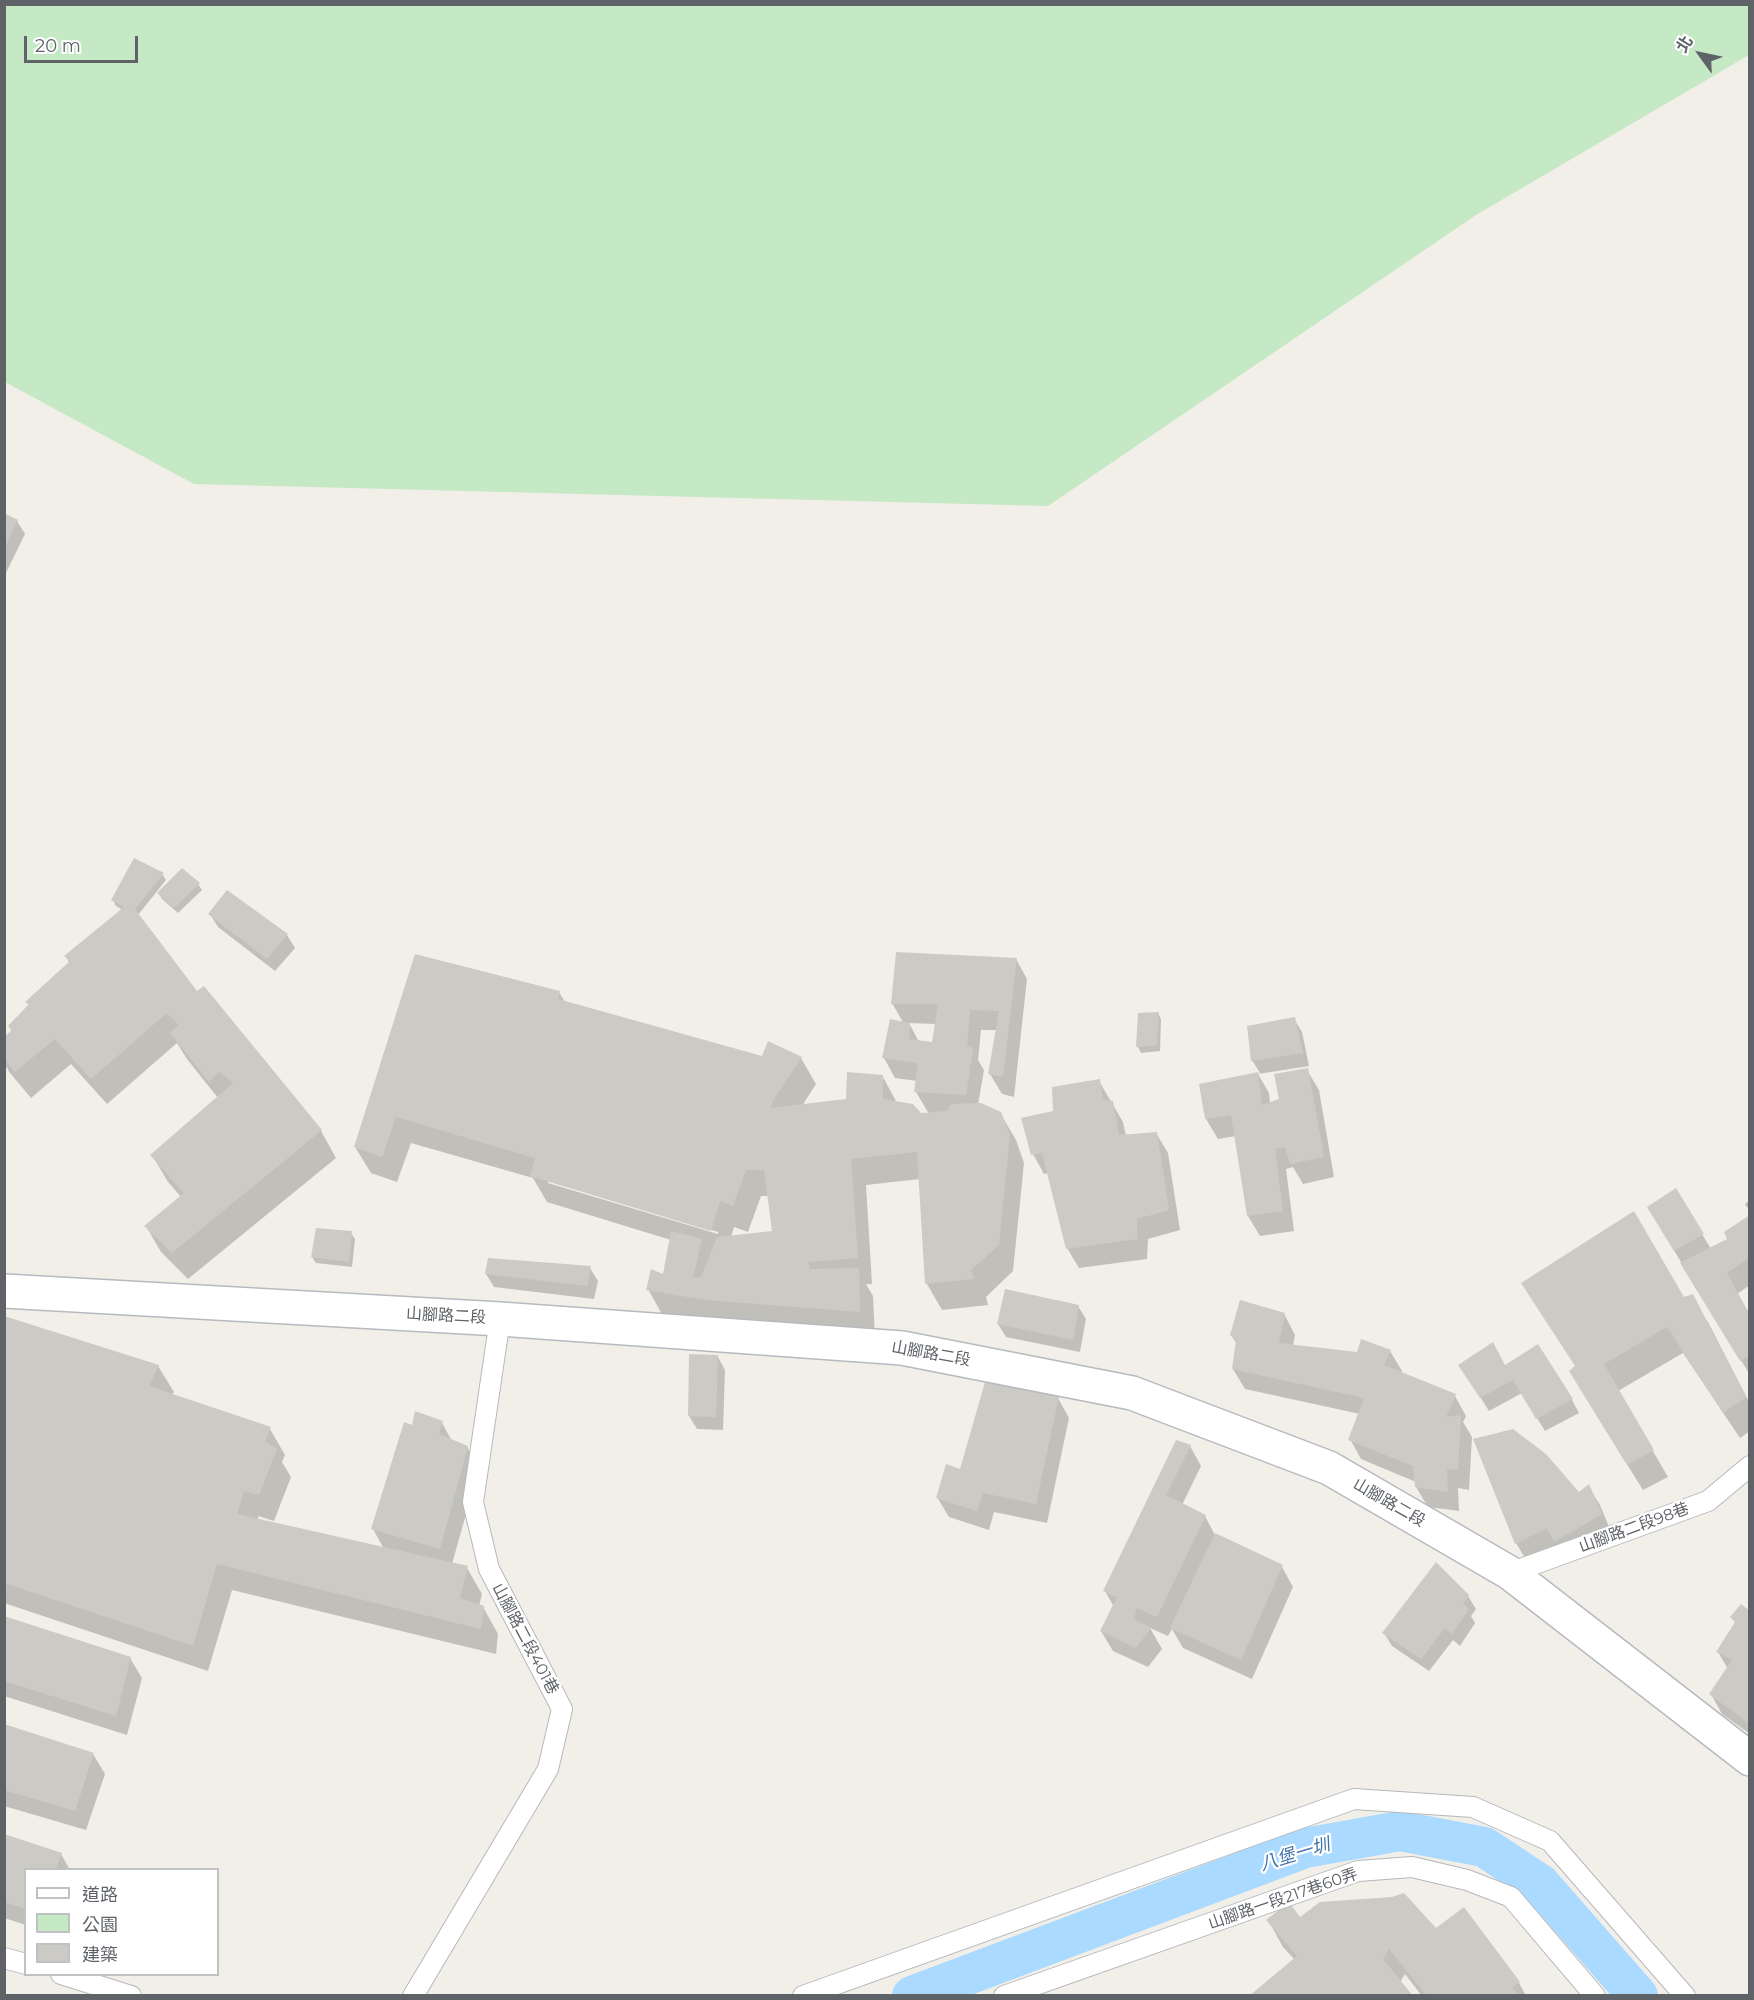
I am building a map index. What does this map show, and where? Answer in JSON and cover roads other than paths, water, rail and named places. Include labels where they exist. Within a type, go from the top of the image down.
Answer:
[{"type":"main road","name":"山腳路二段","points":[[4,1291],[501,1319],[902,1348],[1132,1393],[1329,1468],[1510,1573],[1749,1759]]},
{"type":"lane","name":"山腳路二段401巷","points":[[413,1995],[548,1769],[562,1709],[489,1569],[473,1502],[501,1319]]},
{"type":"lane","name":"山腳路二段98巷","points":[[1510,1573],[1708,1501],[1749,1467]]},
{"type":"lane","points":[[803,1995],[1354,1799],[1473,1807],[1550,1841],[1685,1995]]},
{"type":"lane","name":"山腳路一段217巷60弄","points":[[1004,1995],[1358,1871],[1412,1867],[1467,1880],[1511,1897],[1595,1995]]},
{"type":"lane","points":[[4,1958],[24,1963]]},
{"type":"lane","points":[[68,1976],[131,1995]]},
{"type":"waterway","name":"八堡一圳","points":[[912,1996],[1305,1848],[1400,1831],[1484,1847],[1540,1884],[1638,1996]]}]
